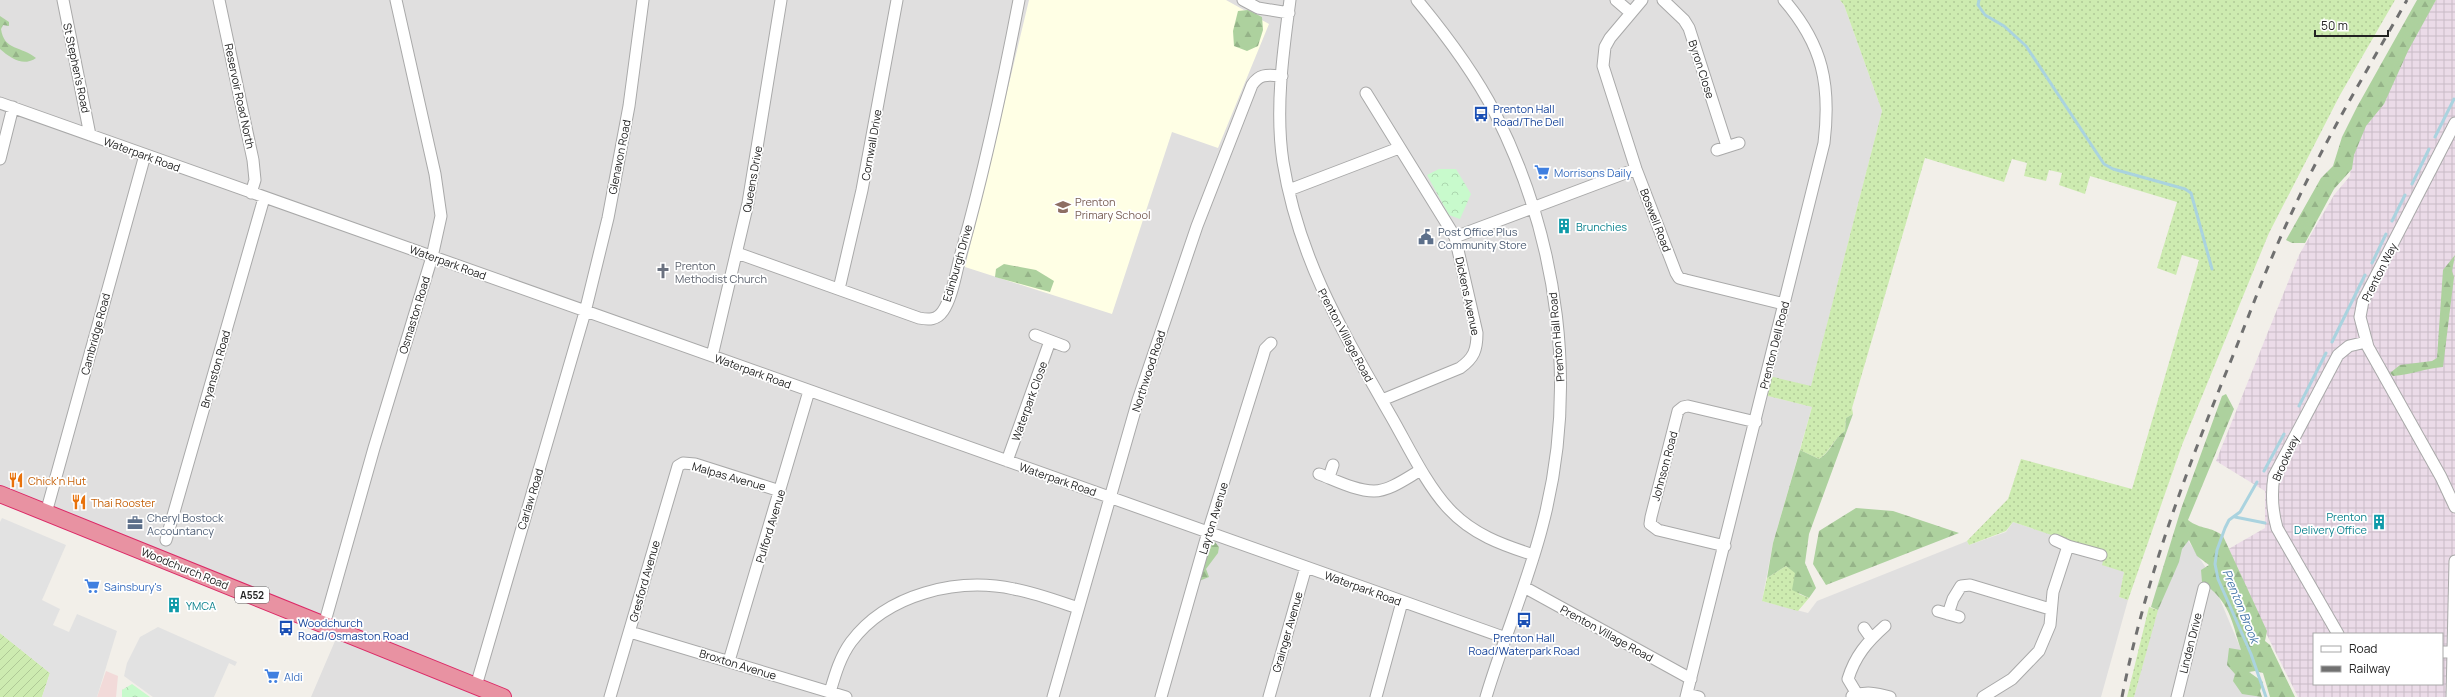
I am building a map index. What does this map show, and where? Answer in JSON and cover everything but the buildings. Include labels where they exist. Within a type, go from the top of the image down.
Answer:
[{"type":"highway","name":"Woodchurch Road","points":[[0,494],[162,558],[324,626],[503,697]]},
{"type":"street","name":"St Stephen's Road","points":[[63,0],[90,135]]},
{"type":"street","name":"Reservoir Road North","points":[[219,0],[253,160],[255,180],[251,193]]},
{"type":"street","name":"Osmaston Road","points":[[324,626],[432,257],[441,216],[435,174],[396,0]]},
{"type":"street","name":"Glenavon Road","points":[[585,312],[608,218],[625,129],[643,0]]},
{"type":"street","name":"Queens Drive","points":[[712,356],[748,203],[781,0]]},
{"type":"street","name":"Cornwall Drive","points":[[838,289],[862,190],[897,0]]},
{"type":"street","name":"Edinburgh Drive","points":[[737,253],[929,320],[944,310],[969,225],[1008,57],[1019,0]]},
{"type":"street","points":[[1243,0],[1258,8],[1288,13]]},
{"type":"street","name":"Prenton Village Road","points":[[1290,0],[1282,76],[1283,161],[1303,243],[1316,278],[1335,318],[1421,470],[1449,509],[1481,536],[1534,555]]},
{"type":"street","name":"Prenton Hall Road","points":[[1417,0],[1447,37],[1494,112],[1523,175],[1549,265],[1561,367],[1558,438],[1543,526],[1524,587],[1486,697]]},
{"type":"street","points":[[1616,0],[1631,13]]},
{"type":"street","name":"Boswell Road","points":[[1642,0],[1605,46],[1603,66],[1636,169],[1679,278],[1784,304]]},
{"type":"street","name":"Byron Close","points":[[1663,0],[1684,20],[1689,28],[1722,148],[1739,143]]},
{"type":"street","name":"Prenton Dell Road","points":[[1686,696],[1756,422],[1824,143],[1828,115],[1827,86],[1812,41],[1795,13],[1784,0]]},
{"type":"street","name":"Northwood Road","points":[[1053,697],[1110,497],[1165,318],[1197,226],[1252,85],[1257,77],[1262,75],[1282,76]]},
{"type":"street","name":"Dickens Avenue","points":[[1366,93],[1454,237],[1477,333],[1477,347],[1469,362],[1460,368],[1382,400]]},
{"type":"street","name":"Waterpark Road","points":[[0,103],[1506,638]]},
{"type":"street","points":[[0,160],[13,108]]},
{"type":"street","name":"Prenton Way","points":[[2455,123],[2363,301],[2360,317],[2366,342],[2379,369],[2441,477],[2455,507]]},
{"type":"street","points":[[1289,190],[1399,148]]},
{"type":"street","name":"Cambridge Road","points":[[46,513],[145,155]]},
{"type":"street","points":[[1454,237],[1636,169]]},
{"type":"street","name":"Bryanston Road","points":[[166,540],[264,198]]},
{"type":"street","name":"Carlaw Road","points":[[476,686],[585,312]]},
{"type":"street","points":[[1035,335],[1064,346]]},
{"type":"street","name":"Waterpark Close","points":[[1007,461],[1050,341]]},
{"type":"street","name":"Brookway","points":[[2337,633],[2277,528],[2272,510],[2271,491],[2274,476],[2338,355],[2349,346],[2366,342]]},
{"type":"street","name":"Layton Avenue","points":[[1161,697],[1208,532],[1265,349],[1271,343]]},
{"type":"street","name":"Pulford Avenue","points":[[729,661],[809,391]]},
{"type":"street","name":"Johnson Road","points":[[1725,546],[1652,528],[1650,524],[1651,517],[1678,411],[1682,407],[1688,406],[1756,422]]},
{"type":"street","name":"Malpas Avenue","points":[[678,466],[683,463],[695,464],[780,491]]},
{"type":"street","points":[[1333,465],[1324,475],[1375,492],[1385,489],[1421,470]]},
{"type":"street","name":"Gresford Avenue","points":[[610,697],[678,466]]},
{"type":"street","points":[[2056,540],[2068,546],[2101,556]]},
{"type":"street","points":[[1983,697],[1999,693],[2039,651],[2050,625],[2050,609],[2053,592],[2068,546]]},
{"type":"street","points":[[2452,697],[2448,652],[2455,561]]},
{"type":"street","name":"Grainger Avenue","points":[[1268,697],[1306,567]]},
{"type":"street","points":[[830,692],[838,665],[851,642],[868,624],[903,601],[926,592],[966,585],[987,585],[1014,589],[1078,608]]},
{"type":"street","points":[[1948,614],[1957,591],[1961,586],[1970,585],[2050,609]]},
{"type":"street","name":"Prenton Village Road","points":[[1524,587],[1690,679]]},
{"type":"street","name":"Linden Drive","points":[[2177,697],[2203,588]]},
{"type":"street","points":[[1376,697],[1402,602]]},
{"type":"street","points":[[1885,626],[1871,638],[1853,663],[1848,679],[1854,695],[1873,692],[1890,697]]},
{"type":"street","points":[[1864,628],[1871,638]]},
{"type":"street","name":"Broxton Avenue","points":[[630,632],[846,697]]},
{"type":"street","points":[[1686,696],[1699,697]]},
{"type":"shaded area","points":[[0,0],[1840,0],[1844,5],[1882,111],[1811,387],[1760,375],[1756,393],[1812,407],[1773,543],[1762,601],[1808,613],[1817,601],[1967,541],[1969,545],[2006,532],[2013,522],[2106,553],[2124,572],[2119,597],[2128,600],[2101,697],[311,697],[338,634],[0,495]]},
{"type":"shaded area","name":"Prenton Primary School","points":[[1029,0],[1226,0],[1269,24],[1218,148],[1172,132],[1112,314],[965,267]]},
{"type":"shaded area","points":[[2436,0],[2455,0],[2455,697],[2298,697],[2225,551],[2265,528],[2265,491],[2216,461],[2299,255],[2334,195],[2350,176],[2354,131]]},
{"type":"shaded area","points":[[2,518],[66,545],[42,600],[60,609],[53,625],[69,632],[77,614],[117,631],[97,697],[42,697],[50,673],[0,633],[0,522]]},
{"type":"shaded area","points":[[2185,536],[2208,571],[2261,697],[2134,697],[2161,596]]},
{"type":"shaded area","points":[[158,627],[237,662],[235,666],[229,663],[214,697],[153,697],[124,676],[127,663],[140,637]]},
{"type":"shaded area","points":[[106,671],[118,676],[116,697],[97,697]]},
{"type":"green space","points":[[1840,0],[2395,0],[2340,95],[2269,233],[2182,445],[2128,600],[2119,597],[2124,572],[2102,565],[2105,553],[2013,522],[2006,531],[1969,545],[1967,541],[2008,499],[2021,459],[2132,489],[2199,260],[2182,255],[2176,275],[2157,268],[2177,202],[2090,176],[2085,194],[2059,185],[2062,173],[2049,170],[2046,181],[2024,176],[2027,163],[2012,159],[2004,182],[1925,158],[1852,408],[1853,414],[1846,418],[1845,431],[1819,459],[1800,450],[1812,407],[1764,395],[1769,376],[1811,386],[1882,111],[1844,5]]},
{"type":"green space","points":[[2417,0],[2436,0],[2408,51],[2384,104],[2366,126],[2354,155],[2352,169],[2334,189],[2305,243],[2292,243],[2286,240],[2321,178],[2333,166],[2342,137],[2357,107]]},
{"type":"green space","points":[[1248,10],[1262,17],[1263,30],[1258,46],[1247,51],[1234,46],[1233,31],[1238,11]]},
{"type":"green space","points":[[0,16],[9,22],[9,26],[3,25],[1,29],[6,41],[10,45],[31,54],[36,58],[27,62],[17,60],[0,49]]},
{"type":"green space","points":[[1439,169],[1456,169],[1471,194],[1460,219],[1449,215],[1427,175]]},
{"type":"green space","points":[[2455,255],[2452,271],[2454,277],[2443,367],[2393,376],[2390,373],[2400,365],[2432,361],[2437,358],[2443,270]]},
{"type":"green space","points":[[1004,264],[1036,270],[1054,281],[1050,292],[995,277],[996,269]]},
{"type":"green space","points":[[2226,394],[2234,409],[2188,520],[2223,536],[2267,631],[2265,641],[2270,645],[2295,697],[2270,697],[2263,673],[2255,671],[2249,672],[2263,682],[2260,691],[2262,697],[2242,694],[2233,681],[2235,674],[2227,665],[2229,648],[2241,650],[2235,629],[2224,604],[2211,589],[2202,582],[2201,570],[2209,565],[2197,556],[2189,540],[2182,549],[2179,562],[2158,610],[2151,607],[2181,509],[2222,396]]},
{"type":"green space","points":[[1853,414],[1809,534],[1805,563],[1816,588],[1809,598],[1792,590],[1795,573],[1786,566],[1767,578],[1773,543],[1800,450],[1819,459],[1845,431],[1846,418]]},
{"type":"green space","points":[[1856,508],[1893,511],[1959,533],[1826,585],[1813,564],[1819,531]]},
{"type":"green space","points":[[1215,542],[1219,547],[1218,553],[1206,569],[1209,577],[1199,581],[1197,552]]},
{"type":"green space","points":[[1786,566],[1795,572],[1799,594],[1809,598],[1798,611],[1762,601],[1767,578]]},
{"type":"green space","points":[[2149,607],[2158,610],[2134,697],[2127,697]]},
{"type":"green space","points":[[0,633],[50,673],[42,697],[0,697]]},
{"type":"green space","points":[[132,684],[150,697],[122,697],[122,690]]},
{"type":"waterway","points":[[1979,0],[1978,5],[1985,15],[2004,26],[2026,46],[2104,164],[2113,169],[2185,189],[2191,193],[2212,269]]},
{"type":"waterway","name":"Prenton Brook","points":[[2435,137],[2454,99]]},
{"type":"waterway","name":"Prenton Brook","points":[[2412,184],[2429,149]]},
{"type":"waterway","name":"Prenton Brook","points":[[2392,221],[2405,195]]},
{"type":"waterway","name":"Prenton Brook","points":[[2372,263],[2386,234]]},
{"type":"waterway","name":"Prenton Brook","points":[[2332,342],[2365,275]]},
{"type":"waterway","name":"Prenton Brook","points":[[2299,406],[2326,353]]},
{"type":"waterway","name":"Prenton Brook","points":[[2264,471],[2284,434]]},
{"type":"waterway","name":"Prenton Brook","points":[[2257,482],[2240,512],[2229,520],[2217,550],[2215,564],[2218,579],[2251,654],[2266,697]]},
{"type":"waterway","points":[[2235,517],[2265,523]]},
{"type":"railway","points":[[2122,697],[2131,653],[2155,567],[2183,483],[2269,265],[2293,210],[2319,157],[2407,0]]},
{"type":"place","name":"Prenton Hall Road/The Dell","points":[[1481,114]]},
{"type":"place","name":"Morrisons Daily","points":[[1542,172]]},
{"type":"place","name":"Prenton Primary School","points":[[1063,207]]},
{"type":"place","name":"Brunchies","points":[[1564,226]]},
{"type":"place","name":"Post Office Plus Community Store","points":[[1426,237]]},
{"type":"place","name":"Prenton Methodist Church","points":[[663,271]]},
{"type":"place","name":"Chick'n Hut","points":[[16,480]]},
{"type":"place","name":"Thai Rooster","points":[[79,502]]},
{"type":"place","name":"Prenton Delivery Office","points":[[2379,522]]},
{"type":"place","name":"Cheryl Bostock Accountancy","points":[[135,523]]},
{"type":"place","name":"Sainsbury's","points":[[92,586]]},
{"type":"place","name":"YMCA","points":[[174,605]]},
{"type":"place","name":"Prenton Hall Road/Waterpark Road","points":[[1524,620]]},
{"type":"place","name":"Woodchurch Road/Osmaston Road","points":[[286,628]]},
{"type":"place","name":"Aldi","points":[[272,676]]}]
